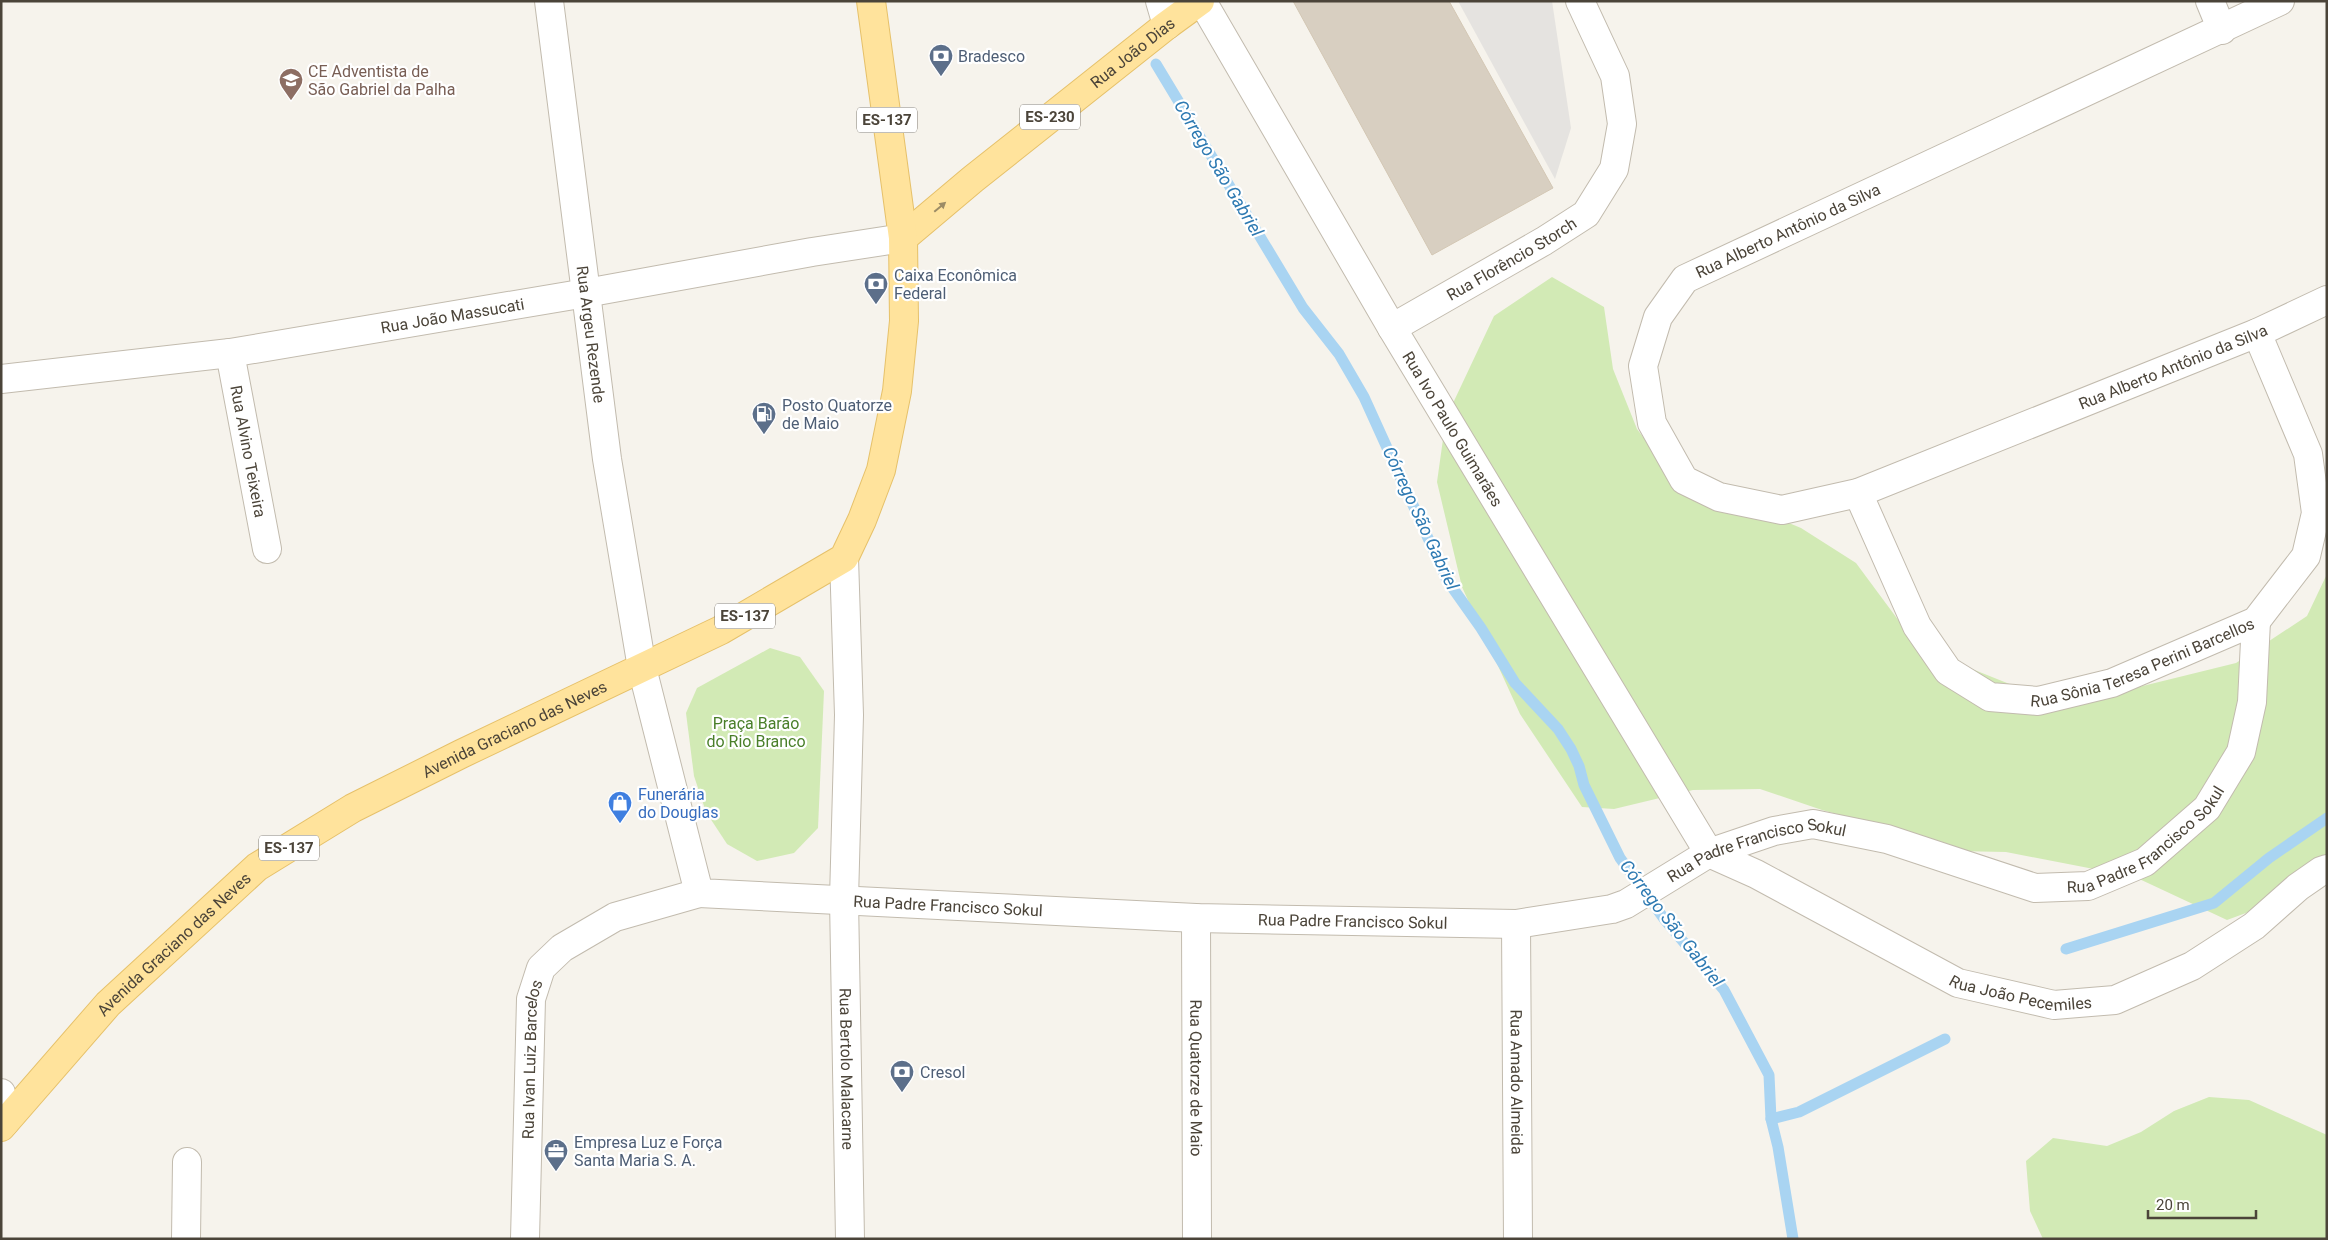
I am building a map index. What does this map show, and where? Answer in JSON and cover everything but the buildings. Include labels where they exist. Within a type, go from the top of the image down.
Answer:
[{"type":"main road","name":"ES-137","points":[[642,668],[721,630],[844,558],[862,520],[881,470],[897,391],[904,322],[903,238],[871,1]]},
{"type":"main road","name":"Rua João Dias","points":[[903,238],[1164,13],[1201,1]]},
{"type":"main road","name":"Avenida Graciano das Neves","points":[[3,1124],[108,1004],[257,867],[353,808],[461,754],[642,668]]},
{"type":"street","name":"Rua Argeu Rezende","points":[[549,1],[607,459],[642,668]]},
{"type":"street","name":"Rua Ivo Paulo Guimarães","points":[[1201,1],[1392,328],[1709,853]]},
{"type":"street","name":"Rua Florêncio Storch","points":[[1392,328],[1544,241],[1586,214],[1614,169],[1622,124],[1615,76],[1580,1]]},
{"type":"street","points":[[2210,1],[2222,30]]},
{"type":"street","name":"Rua Alberto Antônio da Silva","points":[[2269,3],[2222,30],[1684,279],[1658,317],[1643,366],[1652,423],[1684,480],[1718,497],[1782,510],[1858,493],[2257,333],[2327,300]]},
{"type":"street","name":"Rua João Massucati","points":[[1,379],[230,353],[586,293],[812,252],[903,238]]},
{"type":"street","name":"Rua Sônia Teresa Perini Barcellos","points":[[1858,493],[1917,626],[1948,671],[1990,697],[2038,701],[2112,683],[2256,620],[2306,556],[2316,513],[2308,454],[2257,333]]},
{"type":"street","name":"Rua Alvino Teixeira","points":[[230,353],[267,549]]},
{"type":"street","points":[[642,668],[699,893],[844,899],[849,715],[844,558]]},
{"type":"street","name":"Rua Padre Francisco Sokul","points":[[844,899],[1196,918],[1516,924],[1612,909],[1626,904],[1709,853],[1774,831],[1812,824],[1887,839],[2035,888],[2088,886],[2145,862],[2207,808],[2241,752],[2252,702],[2256,620]]},
{"type":"street","name":"Rua João Pecemiles","points":[[1709,853],[1756,874],[1958,983],[2054,1004],[2115,1000],[2192,966],[2254,926],[2298,887],[2327,869]]},
{"type":"street","name":"Rua Ivan Luiz Barcelos","points":[[525,1239],[531,999],[541,968],[562,948],[615,918],[699,893]]},
{"type":"street","name":"Rua Bertolo Malacarne","points":[[844,899],[850,1239]]},
{"type":"street","name":"Rua Quatorze de Maio","points":[[1196,918],[1197,1239]]},
{"type":"street","name":"Rua Amado Almeida","points":[[1516,924],[1518,1239]]},
{"type":"street","points":[[1,1093],[3,1124]]},
{"type":"street","points":[[186,1239],[187,1162]]},
{"type":"green space","points":[[1552,277],[1604,307],[1613,369],[1637,429],[1686,494],[1748,506],[1801,528],[1856,563],[1913,640],[1962,665],[2022,689],[2098,697],[2236,663],[2307,616],[2327,574],[2327,865],[2246,913],[2227,920],[2135,877],[2006,852],[1955,851],[1899,831],[1822,810],[1760,789],[1693,790],[1614,809],[1582,807],[1520,714],[1462,587],[1437,482],[1446,418],[1494,316]]},
{"type":"green space","name":"Praça Barão do Rio Branco","points":[[770,648],[800,657],[824,691],[818,828],[794,853],[757,861],[727,844],[706,812],[694,776],[686,713],[697,688]]},
{"type":"green space","points":[[2209,1097],[2249,1100],[2327,1135],[2327,1239],[2043,1239],[2030,1211],[2026,1161],[2053,1138],[2107,1146],[2141,1132],[2174,1111]]},
{"type":"shaded area","points":[[1458,1],[1552,1],[1571,128],[1555,179]]},
{"type":"waterway","name":"Córrego São Gabriel","points":[[1156,64],[1303,308],[1339,354],[1364,397],[1447,580],[1481,628],[1515,683],[1558,729],[1571,749],[1579,766],[1584,785],[1620,858],[1665,920],[1724,990],[1769,1075],[1771,1119],[1778,1147],[1793,1239]]},
{"type":"waterway","points":[[2066,949],[2214,903],[2269,858],[2327,818]]},
{"type":"waterway","points":[[1771,1119],[1799,1112],[1945,1039]]},
{"type":"place","name":"Bradesco","points":[[941,77]]},
{"type":"place","name":"CE Adventista de São Gabriel da Palha","points":[[291,101]]},
{"type":"place","name":"Caixa Econômica Federal","points":[[876,305]]},
{"type":"place","name":"Posto Quatorze de Maio","points":[[764,435]]},
{"type":"place","name":"Funerária do Douglas","points":[[620,824]]},
{"type":"place","name":"Cresol","points":[[902,1093]]},
{"type":"place","name":"Empresa Luz e Força Santa Maria S. A.","points":[[556,1172]]}]
